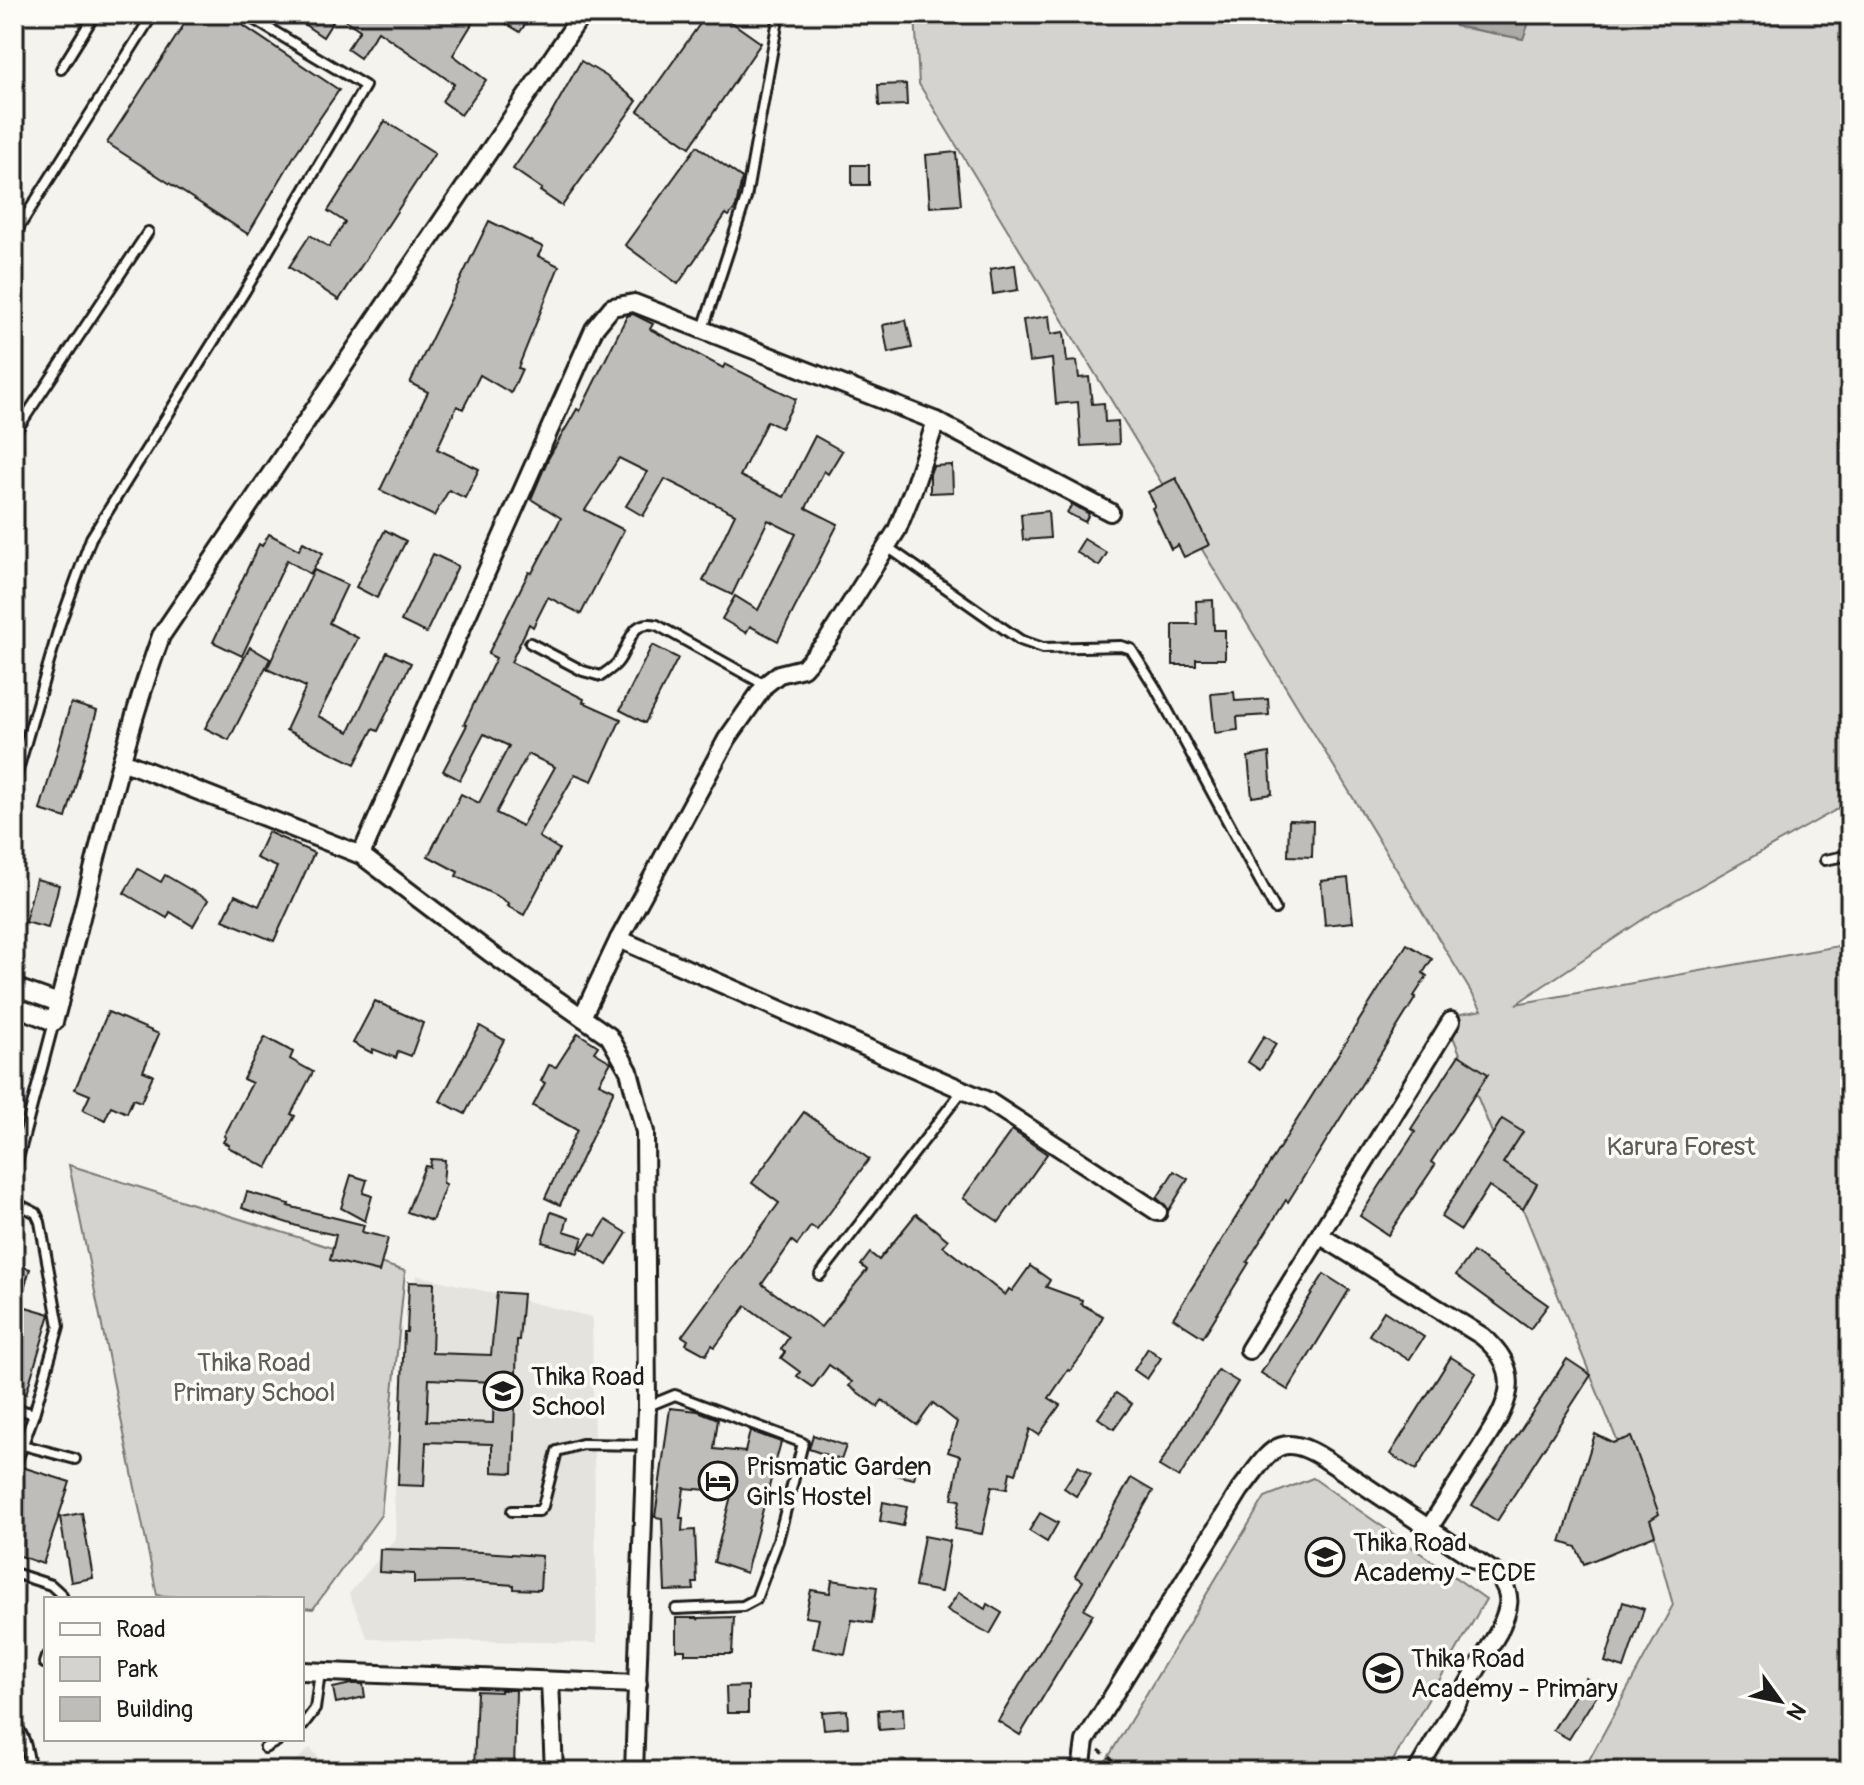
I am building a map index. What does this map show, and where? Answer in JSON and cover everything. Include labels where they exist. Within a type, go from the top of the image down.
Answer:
[{"type":"street","points":[[14,1006],[54,1022],[122,761],[161,636],[582,14]]},
{"type":"street","points":[[361,855],[594,329],[612,307],[634,303],[936,421],[1110,512]]},
{"type":"street","points":[[582,1017],[619,939],[727,739],[765,685],[779,674],[798,670],[827,641],[903,519],[936,421]]},
{"type":"street","points":[[122,761],[361,855],[490,953],[609,1036],[629,1071],[645,1132],[647,1407],[634,1771]]},
{"type":"street","points":[[619,939],[988,1101],[1158,1212]]},
{"type":"street","points":[[14,987],[59,1003]]},
{"type":"street","points":[[1249,1350],[1451,1021]]},
{"type":"street","points":[[1321,1236],[1482,1336],[1505,1361],[1509,1377],[1505,1408],[1429,1528]]},
{"type":"street","points":[[1081,1771],[1085,1741],[1240,1490],[1281,1445],[1297,1444],[1310,1449],[1497,1574],[1506,1586],[1508,1612],[1498,1633],[1417,1771]]},
{"type":"street","points":[[304,1671],[638,1684]]},
{"type":"street","points":[[550,1681],[554,1771]]},
{"type":"lane","points":[[61,69],[95,14]]},
{"type":"lane","points":[[14,235],[153,14]]},
{"type":"lane","points":[[14,784],[60,624],[91,538],[245,291],[365,86],[245,14]]},
{"type":"lane","points":[[702,330],[746,198],[779,14]]},
{"type":"lane","points":[[14,434],[148,232]]},
{"type":"lane","points":[[886,546],[1020,640],[1043,648],[1121,646],[1131,649],[1155,687],[1275,909]]},
{"type":"lane","points":[[530,643],[583,671],[601,676],[616,664],[637,627],[646,623],[657,625],[765,685]]},
{"type":"lane","points":[[1825,860],[1850,855]]},
{"type":"lane","points":[[14,1174],[54,1022]]},
{"type":"lane","points":[[820,1275],[963,1090]]},
{"type":"lane","points":[[14,1202],[36,1213],[59,1326],[34,1414],[14,1469]]},
{"type":"lane","points":[[647,1407],[675,1395],[803,1443],[778,1540],[756,1599],[743,1606],[676,1609]]},
{"type":"lane","points":[[14,1408],[34,1414]]},
{"type":"lane","points":[[512,1511],[539,1511],[543,1506],[557,1451],[582,1444],[646,1445]]},
{"type":"lane","points":[[23,1445],[75,1459]]},
{"type":"lane","points":[[14,1573],[51,1585],[62,1597]]},
{"type":"lane","points":[[304,1723],[315,1709],[320,1672]]},
{"type":"lane","points":[[14,1724],[25,1743],[31,1771]]},
{"type":"lane","points":[[265,1748],[277,1741]]},
{"type":"path","points":[[1085,1741],[1128,1771]]},
{"type":"shaded area","points":[[1447,14],[1532,14],[1523,39],[1455,26]]},
{"type":"shaded area","points":[[1850,394],[1850,461],[1841,428]]},
{"type":"shaded area","name":"Thika Road Primary School","points":[[417,1275],[592,1317],[597,1643],[368,1639],[349,1594],[396,1538],[394,1494]]},
{"type":"shaded area","points":[[310,1748],[329,1769],[285,1771]]},
{"type":"green space","name":"Karura Forest","points":[[915,14],[1850,14],[1850,802],[1654,912],[1516,1004],[1850,944],[1850,1771],[1583,1771],[1673,1605],[1651,1524],[1445,1017],[1482,1010],[919,84]]},
{"type":"green space","name":"Thika Road Primary School","points":[[69,1165],[405,1271],[381,1515],[313,1609],[304,1608],[304,1597],[157,1595]]},
{"type":"green space","points":[[1313,1478],[1486,1599],[1387,1771],[1100,1771],[1265,1497]]},
{"type":"building","points":[[191,14],[226,14],[339,90],[296,153],[248,234],[107,143]]},
{"type":"building","points":[[289,14],[478,14],[453,55],[486,80],[461,115],[442,101],[454,84],[378,31],[360,58],[347,49],[360,30],[337,15],[323,37]]},
{"type":"building","points":[[490,14],[532,14],[520,32]]},
{"type":"building","points":[[707,14],[720,14],[761,43],[690,147],[638,111]]},
{"type":"building","points":[[581,61],[637,101],[562,206],[513,169],[550,116]]},
{"type":"building","points":[[906,84],[907,105],[879,106],[878,85]]},
{"type":"building","points":[[385,121],[435,153],[339,300],[289,267],[310,235],[329,247],[345,222],[328,211]]},
{"type":"building","points":[[697,146],[742,178],[736,207],[729,216],[726,214],[678,284],[625,245]]},
{"type":"building","points":[[956,152],[961,205],[930,207],[926,155]]},
{"type":"building","points":[[852,165],[869,165],[869,185],[852,185]]},
{"type":"building","points":[[489,221],[543,247],[538,256],[559,266],[511,393],[480,375],[463,409],[457,406],[437,449],[479,469],[465,498],[449,490],[434,516],[380,490],[428,392],[410,383]]},
{"type":"building","points":[[1015,265],[1018,290],[993,294],[990,269]]},
{"type":"building","points":[[633,314],[653,324],[650,329],[723,368],[725,364],[796,399],[781,428],[767,421],[740,476],[784,497],[815,436],[842,451],[828,474],[824,471],[806,508],[838,524],[778,641],[750,626],[746,633],[722,619],[735,596],[758,610],[796,534],[768,520],[732,595],[703,581],[735,514],[665,479],[643,516],[626,506],[647,472],[619,458],[585,510],[624,530],[581,614],[548,597],[533,627],[529,624],[511,662],[621,719],[592,781],[575,774],[539,837],[559,849],[524,915],[428,856],[461,794],[479,803],[509,746],[484,734],[460,780],[443,771],[496,658],[488,654],[529,572],[532,573],[561,518],[531,499],[548,459],[577,409],[580,411],[627,316]],"holes":[[[528,754],[555,767],[522,826],[496,813]]]},
{"type":"building","points":[[1049,316],[1051,334],[1064,332],[1067,362],[1077,361],[1079,378],[1089,377],[1092,404],[1104,403],[1105,422],[1118,421],[1119,444],[1081,446],[1078,402],[1056,404],[1052,359],[1029,362],[1023,320]]},
{"type":"building","points":[[906,320],[912,348],[888,353],[883,325]]},
{"type":"building","points":[[952,465],[953,492],[930,493],[933,466]]},
{"type":"building","points":[[1176,478],[1209,545],[1184,557],[1178,545],[1171,549],[1148,492]]},
{"type":"building","points":[[1072,504],[1089,514],[1085,522],[1067,513]]},
{"type":"building","points":[[1048,511],[1050,538],[1023,540],[1021,514]]},
{"type":"building","points":[[385,530],[406,541],[377,598],[356,587]]},
{"type":"building","points":[[269,534],[299,550],[303,542],[323,553],[310,574],[287,560],[242,656],[213,642],[259,544],[262,546]]},
{"type":"building","points":[[1084,539],[1107,553],[1099,566],[1076,552]]},
{"type":"building","points":[[433,554],[458,566],[426,633],[401,621]]},
{"type":"building","points":[[314,570],[347,585],[329,623],[358,638],[318,716],[349,732],[387,652],[411,663],[378,731],[373,729],[355,764],[286,730],[306,687],[267,669]]},
{"type":"building","points":[[1213,600],[1214,630],[1225,630],[1225,659],[1196,659],[1196,665],[1173,665],[1173,624],[1197,624],[1196,601]]},
{"type":"building","points":[[652,645],[678,658],[645,723],[620,710]]},
{"type":"building","points":[[250,647],[270,659],[229,740],[205,728]]},
{"type":"building","points":[[1234,692],[1235,701],[1268,699],[1269,715],[1237,717],[1238,730],[1215,733],[1211,694]]},
{"type":"building","points":[[71,703],[97,711],[66,818],[40,810]]},
{"type":"building","points":[[1269,753],[1272,794],[1252,797],[1248,757]]},
{"type":"building","points":[[1289,820],[1313,821],[1312,857],[1288,856]]},
{"type":"building","points":[[268,832],[314,853],[274,941],[223,920],[235,895],[259,906],[277,867],[256,858]]},
{"type":"building","points":[[138,869],[161,882],[165,875],[208,900],[193,926],[170,912],[167,918],[124,893]]},
{"type":"building","points":[[1348,878],[1353,922],[1325,925],[1321,881]]},
{"type":"building","points":[[36,879],[59,885],[48,928],[25,922]]},
{"type":"building","points":[[1407,944],[1432,959],[1423,973],[1427,976],[1203,1337],[1173,1318]]},
{"type":"building","points":[[375,1001],[423,1023],[411,1056],[398,1051],[396,1058],[373,1049],[372,1053],[353,1043]]},
{"type":"building","points":[[108,1012],[159,1034],[143,1071],[153,1075],[141,1102],[133,1099],[127,1113],[111,1106],[105,1120],[83,1110],[90,1095],[75,1089]]},
{"type":"building","points":[[480,1026],[504,1040],[465,1114],[440,1101]]},
{"type":"building","points":[[578,1033],[598,1046],[594,1052],[611,1062],[599,1083],[614,1090],[560,1205],[545,1198],[577,1130],[533,1106],[545,1083],[541,1081],[549,1065],[556,1067]]},
{"type":"building","points":[[1264,1036],[1276,1044],[1260,1070],[1248,1062]]},
{"type":"building","points":[[265,1037],[293,1052],[290,1059],[313,1072],[291,1114],[295,1116],[267,1168],[223,1142],[252,1083],[243,1079]]},
{"type":"building","points":[[1459,1055],[1488,1074],[1431,1162],[1435,1165],[1388,1235],[1360,1216],[1415,1132],[1411,1129]]},
{"type":"building","points":[[804,1112],[869,1159],[817,1230],[811,1226],[797,1245],[792,1241],[762,1284],[821,1327],[867,1270],[861,1265],[870,1253],[879,1260],[916,1214],[948,1240],[943,1246],[1005,1295],[1009,1289],[1012,1291],[1030,1266],[1050,1280],[1046,1287],[1082,1300],[1081,1304],[1103,1316],[1086,1350],[1049,1398],[1060,1405],[1039,1435],[1030,1429],[1016,1474],[1010,1472],[1007,1489],[992,1486],[982,1534],[955,1529],[960,1500],[952,1499],[960,1456],[948,1452],[957,1422],[933,1403],[917,1425],[882,1400],[878,1407],[849,1386],[852,1382],[829,1365],[813,1387],[797,1376],[800,1372],[781,1358],[785,1352],[781,1349],[789,1337],[746,1306],[706,1355],[686,1344],[688,1340],[682,1336],[779,1203],[752,1183]]},
{"type":"building","points":[[1502,1119],[1523,1132],[1503,1163],[1537,1184],[1523,1209],[1489,1186],[1461,1230],[1441,1217]]},
{"type":"building","points":[[1012,1130],[1047,1154],[999,1222],[963,1198]]},
{"type":"building","points":[[431,1159],[445,1160],[443,1183],[446,1184],[432,1221],[407,1212],[425,1166],[430,1167]]},
{"type":"building","points":[[1174,1171],[1188,1179],[1169,1210],[1157,1198]]},
{"type":"building","points":[[351,1175],[367,1180],[363,1193],[372,1196],[365,1221],[341,1208]]},
{"type":"building","points":[[247,1192],[364,1225],[362,1232],[388,1238],[379,1272],[330,1260],[336,1235],[242,1208]]},
{"type":"building","points":[[551,1212],[568,1218],[564,1231],[583,1237],[578,1253],[542,1242]]},
{"type":"building","points":[[606,1220],[627,1233],[607,1265],[581,1248],[591,1233],[596,1236]]},
{"type":"building","points":[[1473,1252],[1548,1305],[1530,1329],[1456,1275]]},
{"type":"building","points":[[14,1264],[30,1269],[19,1305],[50,1314],[26,1394],[14,1390]]},
{"type":"building","points":[[1324,1274],[1349,1290],[1288,1390],[1261,1373]]},
{"type":"building","points":[[409,1282],[434,1283],[432,1353],[491,1355],[497,1292],[523,1294],[517,1340],[513,1473],[492,1472],[492,1444],[426,1442],[424,1486],[398,1485],[404,1332],[407,1332]],"holes":[[[429,1379],[494,1382],[493,1423],[427,1421]]]},
{"type":"building","points":[[1384,1311],[1424,1337],[1409,1360],[1369,1335]]},
{"type":"building","points":[[1148,1348],[1161,1358],[1147,1379],[1134,1370]]},
{"type":"building","points":[[1451,1357],[1476,1373],[1416,1470],[1390,1454]]},
{"type":"building","points":[[1567,1359],[1591,1375],[1497,1521],[1472,1505]]},
{"type":"building","points":[[1218,1370],[1238,1382],[1179,1478],[1159,1466]]},
{"type":"building","points":[[1116,1393],[1132,1404],[1114,1429],[1098,1418]]},
{"type":"building","points":[[670,1408],[698,1411],[718,1419],[714,1449],[745,1452],[750,1431],[781,1442],[746,1573],[714,1562],[732,1492],[684,1488],[680,1518],[683,1518],[682,1531],[695,1530],[697,1583],[693,1583],[694,1590],[665,1591],[662,1518],[655,1517]]},
{"type":"building","points":[[1595,1434],[1613,1443],[1631,1437],[1659,1514],[1650,1520],[1655,1535],[1584,1564],[1576,1547],[1561,1542]]},
{"type":"building","points":[[813,1435],[846,1446],[841,1460],[809,1449]]},
{"type":"building","points":[[899,1462],[917,1465],[914,1479],[896,1475]]},
{"type":"building","points":[[1078,1466],[1091,1474],[1076,1496],[1064,1488]]},
{"type":"building","points":[[22,1467],[70,1482],[43,1564],[14,1554],[14,1481]]},
{"type":"building","points":[[1131,1478],[1153,1491],[1084,1609],[1093,1614],[1020,1735],[998,1721],[1083,1581],[1075,1576]]},
{"type":"building","points":[[883,1502],[907,1507],[903,1526],[880,1521]]},
{"type":"building","points":[[82,1513],[93,1578],[71,1582],[60,1517]]},
{"type":"building","points":[[1040,1513],[1058,1523],[1047,1542],[1029,1531]]},
{"type":"building","points":[[924,1536],[950,1541],[941,1592],[915,1587]]},
{"type":"building","points":[[380,1549],[542,1556],[540,1590],[471,1582],[414,1583],[414,1574],[379,1572]]},
{"type":"building","points":[[832,1580],[877,1587],[872,1623],[852,1620],[845,1654],[813,1648],[819,1619],[805,1617],[811,1590],[830,1593]]},
{"type":"building","points":[[959,1592],[985,1609],[987,1604],[1002,1613],[990,1634],[947,1610]]},
{"type":"building","points":[[1623,1602],[1644,1609],[1624,1668],[1605,1662]]},
{"type":"building","points":[[734,1617],[732,1654],[685,1654],[685,1650],[676,1650],[676,1618]]},
{"type":"building","points":[[1586,1678],[1601,1688],[1569,1739],[1553,1730]]},
{"type":"building","points":[[363,1684],[365,1697],[336,1703],[333,1688]]},
{"type":"building","points":[[748,1686],[748,1713],[727,1713],[726,1687]]},
{"type":"building","points":[[516,1690],[514,1770],[474,1770],[477,1691]]},
{"type":"building","points":[[903,1708],[904,1728],[879,1730],[878,1710]]},
{"type":"building","points":[[847,1710],[848,1727],[824,1729],[822,1712]]},
{"type":"place","name":"Thika Road School","points":[[503,1391]]},
{"type":"place","name":"Prismatic Garden Girls Hostel","points":[[718,1481]]},
{"type":"place","name":"Thika Road Academy - ECDE","points":[[1325,1557]]},
{"type":"place","name":"Thika Road Academy - Primary","points":[[1383,1673]]}]
